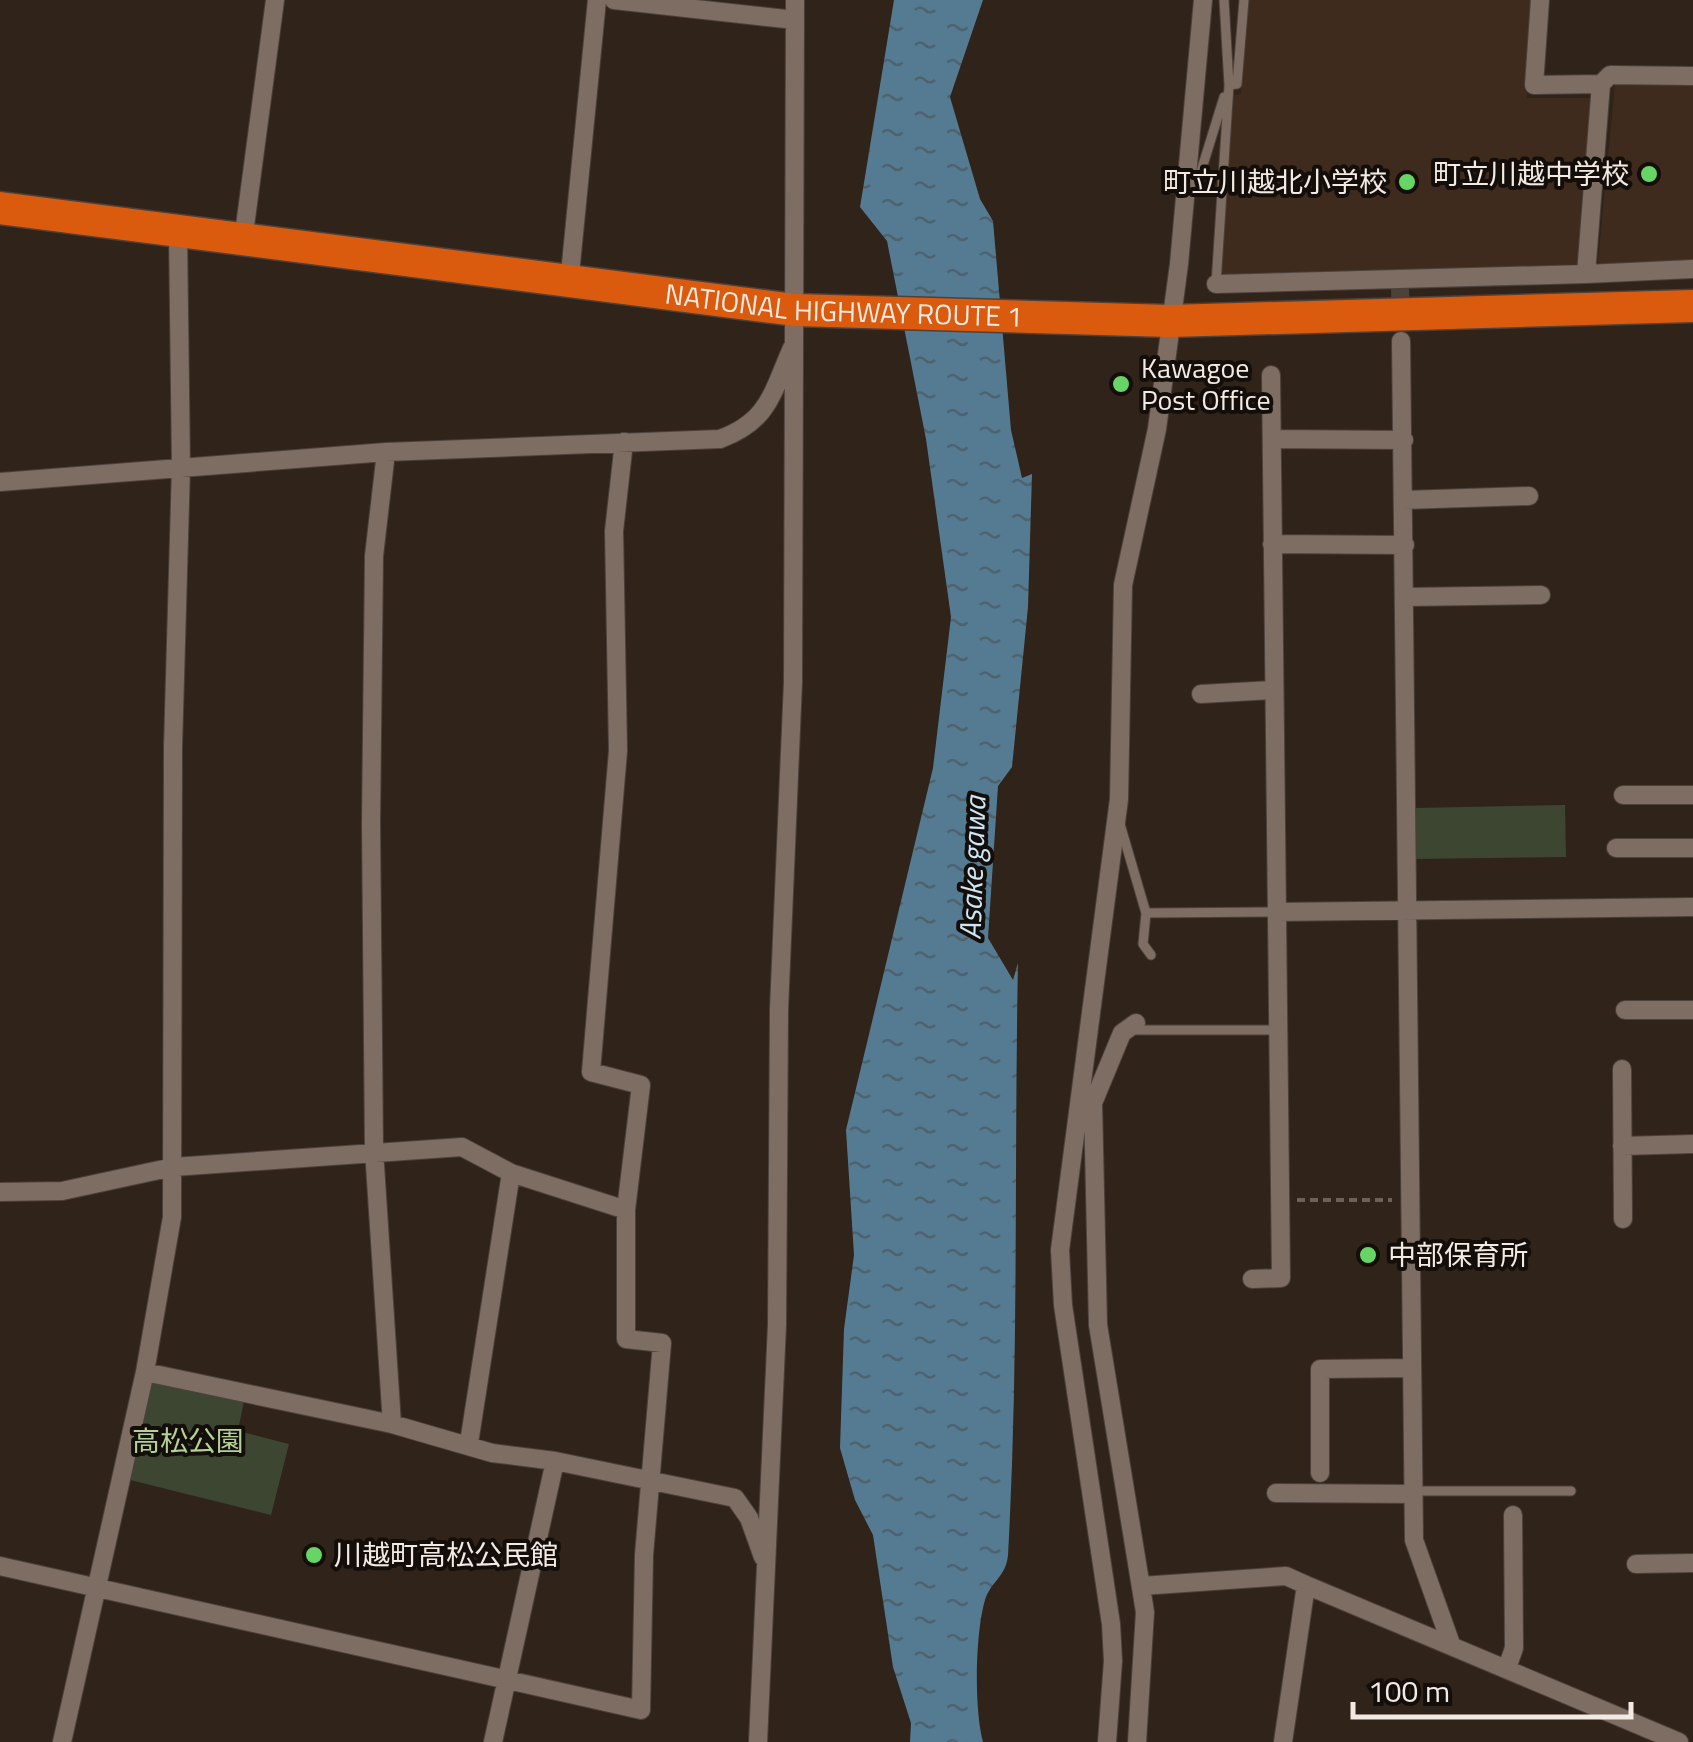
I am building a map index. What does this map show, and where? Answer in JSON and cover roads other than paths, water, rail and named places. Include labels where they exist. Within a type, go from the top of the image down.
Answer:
[{"type":"highway","name":"NATIONAL HIGHWAY ROUTE 1","points":[[0,208],[569,284],[795,325],[832,312],[1170,321],[1693,306]]},
{"type":"street","points":[[244,242],[275,0]]},
{"type":"street","points":[[569,284],[597,0]]},
{"type":"street","points":[[614,0],[795,20]]},
{"type":"street","points":[[758,1742],[777,1325],[779,1009],[793,682],[795,0]]},
{"type":"street","points":[[1107,1742],[1113,1661],[1111,1624],[1060,1278],[1087,1099],[1117,817],[1123,584],[1157,429],[1204,0]]},
{"type":"street","points":[[1540,0],[1534,86],[1601,84],[1610,76],[1693,76]]},
{"type":"street","points":[[1586,274],[1601,84]]},
{"type":"street","points":[[62,1742],[145,1372],[172,1217],[173,746],[181,468],[178,233]]},
{"type":"street","points":[[1216,284],[1400,283],[1693,269]]},
{"type":"street","points":[[0,482],[386,452],[720,439],[750,428],[768,402],[795,325]]},
{"type":"street","points":[[1401,341],[1414,1540],[1450,1644]]},
{"type":"street","points":[[1252,1279],[1282,1278],[1271,375]]},
{"type":"street","points":[[1272,439],[1404,440]]},
{"type":"street","points":[[0,1566],[509,1677],[641,1710],[651,1478],[662,1342],[626,1339],[626,1210],[641,1085],[590,1072],[618,750],[614,530],[624,442]]},
{"type":"street","points":[[386,452],[374,556],[374,1150],[392,1424]]},
{"type":"street","points":[[1404,500],[1529,496]]},
{"type":"street","points":[[1272,544],[1405,545]]},
{"type":"street","points":[[1406,598],[1541,595]]},
{"type":"street","points":[[1201,694],[1274,690]]},
{"type":"street","points":[[1623,795],[1693,795]]},
{"type":"street","points":[[1616,848],[1693,848]]},
{"type":"street","points":[[1275,912],[1693,907]]},
{"type":"street","points":[[1625,1010],[1693,1010]]},
{"type":"street","points":[[1137,1026],[1122,1033],[1087,1099],[1098,1325],[1142,1586],[1146,1636],[1137,1742]]},
{"type":"street","points":[[1622,1069],[1623,1220]]},
{"type":"street","points":[[1622,1146],[1693,1144]]},
{"type":"street","points":[[0,1192],[62,1190],[173,1168],[374,1150],[462,1147],[511,1172],[626,1210]]},
{"type":"street","points":[[469,1443],[511,1172]]},
{"type":"street","points":[[1320,1473],[1320,1369],[1412,1368]]},
{"type":"street","points":[[145,1372],[392,1424],[469,1443],[492,1453],[651,1478],[735,1498],[749,1518],[766,1570]]},
{"type":"street","points":[[493,1742],[556,1461]]},
{"type":"street","points":[[1276,1494],[1413,1492]]},
{"type":"street","points":[[1507,1668],[1514,1648],[1513,1516]]},
{"type":"street","points":[[1636,1564],[1693,1563]]},
{"type":"street","points":[[1142,1586],[1286,1576],[1679,1742]]},
{"type":"street","points":[[1283,1742],[1306,1585]]},
{"type":"lane","points":[[1216,284],[1228,85],[1224,0]]},
{"type":"lane","points":[[1228,85],[1237,84],[1244,0]]},
{"type":"lane","points":[[1185,194],[1198,180],[1228,85]]},
{"type":"lane","points":[[1117,817],[1146,913],[1143,944],[1152,955]]},
{"type":"lane","points":[[1146,913],[1275,912]]},
{"type":"lane","points":[[1137,1026],[1277,1030]]},
{"type":"lane","points":[[1413,1492],[1571,1491]]},
{"type":"water","name":"Asake gawa","points":[[894,0],[983,0],[950,97],[980,199],[993,221],[1011,430],[1022,478],[1032,474],[1028,607],[1012,767],[998,786],[988,938],[1013,980],[1018,963],[1015,1333],[1008,1555],[985,1600],[979,1632],[977,1692],[983,1742],[910,1742],[911,1723],[893,1667],[873,1535],[855,1500],[840,1448],[844,1329],[854,1255],[846,1130],[933,768],[951,617],[926,439],[887,241],[860,207]]},
{"type":"tunnel","points":[[1400,286],[1401,341]]},
{"type":"place","name":"町立川越中学校","points":[[1649,174]]},
{"type":"place","name":"町立川越北小学校","points":[[1407,182]]},
{"type":"place","name":"Kawagoe Post Office","points":[[1121,384]]},
{"type":"place","name":"中部保育所","points":[[1368,1255]]},
{"type":"place","name":"川越町高松公民館","points":[[314,1555]]},
{"type":"park label","name":"高松公園","points":[[188,1441]]}]
